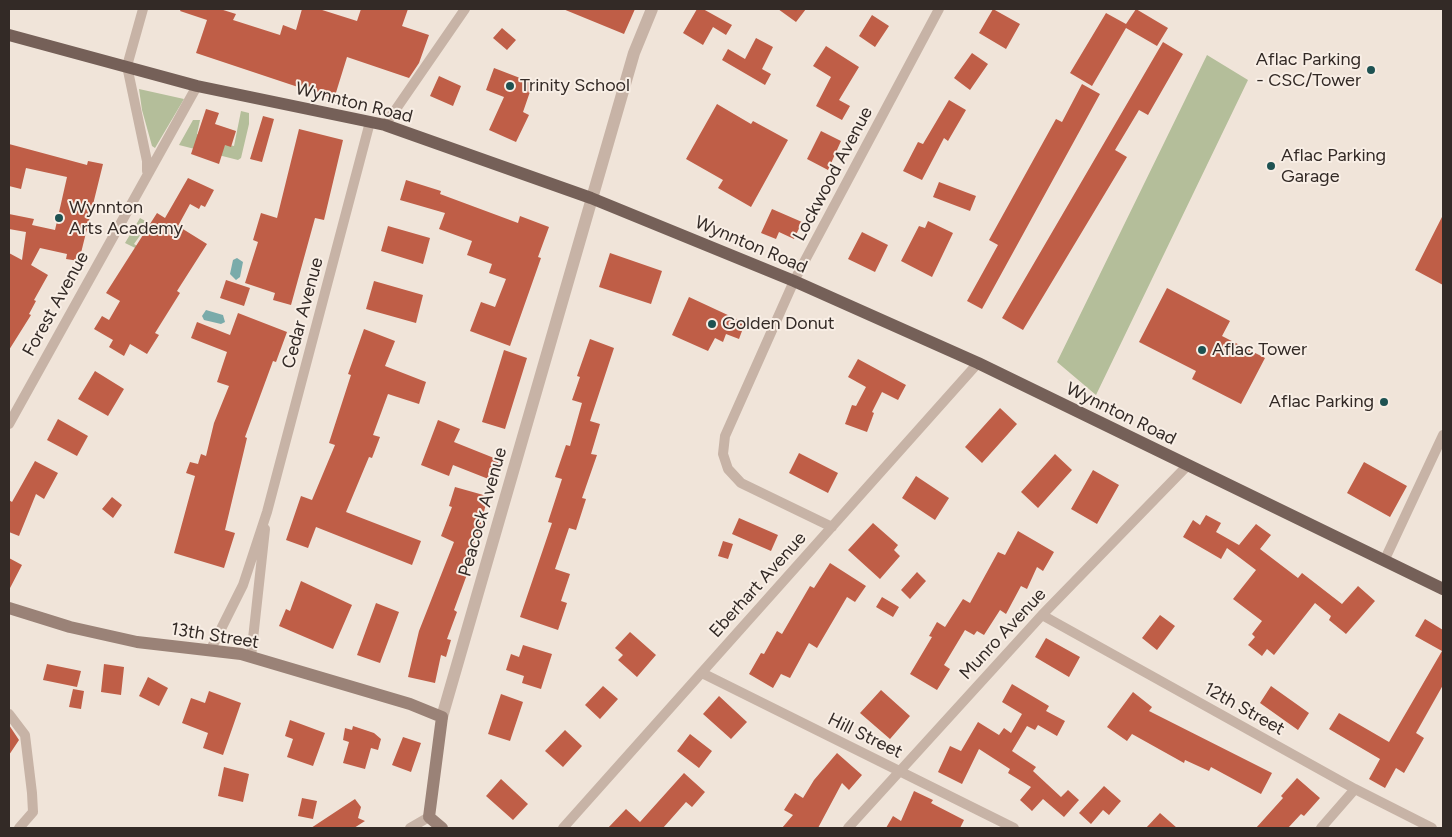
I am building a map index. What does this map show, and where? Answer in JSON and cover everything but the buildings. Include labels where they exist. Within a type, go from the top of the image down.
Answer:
[{"type":"main road","name":"Wynnton Road","points":[[9,35],[197,86],[385,125],[591,198],[794,281],[978,363],[1443,589]]},
{"type":"main road","name":"13th Street","points":[[9,608],[70,627],[137,642],[251,657],[410,704],[442,717]]},
{"type":"main road","name":"Peacock Avenue","points":[[429,817],[442,717]]},
{"type":"main road","points":[[429,817],[442,828]]},
{"type":"street","points":[[142,9],[127,66],[147,161],[146,174]]},
{"type":"street","points":[[385,125],[465,9]]},
{"type":"street","name":"Peacock Avenue","points":[[442,717],[634,53],[652,9]]},
{"type":"street","name":"Lockwood Avenue","points":[[832,527],[741,483],[728,468],[723,454],[725,436],[794,281],[939,9]]},
{"type":"street","name":"Forest Avenue","points":[[9,424],[146,174],[197,86]]},
{"type":"street","name":"Cedar Avenue","points":[[267,512],[370,122]]},
{"type":"street","name":"Eberhart Avenue","points":[[563,828],[978,363]]},
{"type":"street","points":[[1384,559],[1443,435]]},
{"type":"street","name":"Munro Avenue","points":[[848,828],[1042,615],[1187,466]]},
{"type":"street","points":[[210,651],[243,585],[267,512]]},
{"type":"street","points":[[251,657],[267,512]]},
{"type":"street","name":"12th Street","points":[[1042,615],[1355,789],[1432,828]]},
{"type":"street","name":"Hill Street","points":[[702,673],[1014,828]]},
{"type":"street","points":[[9,714],[25,735],[32,793],[33,812],[19,828]]},
{"type":"street","points":[[1321,828],[1355,789]]},
{"type":"street","points":[[410,828],[429,817]]},
{"type":"green space","points":[[1207,55],[1248,80],[1096,395],[1057,362]]},
{"type":"green space","points":[[139,89],[184,99],[155,148],[152,146],[142,110]]},
{"type":"green space","points":[[241,111],[249,113],[249,124],[241,158],[238,160],[179,145],[193,120],[200,120],[197,134],[210,138],[210,141],[234,146]]},
{"type":"green space","points":[[140,218],[149,223],[134,244],[162,261],[125,243]]},
{"type":"water","points":[[237,258],[243,262],[240,277],[236,280],[230,274],[233,260]]},
{"type":"water","points":[[206,310],[223,315],[225,322],[221,324],[204,320],[202,316]]},
{"type":"place","name":"Aflac Parking - CSC/Tower","points":[[1371,70]]},
{"type":"place","name":"Trinity School","points":[[510,86]]},
{"type":"place","name":"Aflac Parking Garage","points":[[1271,166]]},
{"type":"place","name":"Wynnton Arts Academy","points":[[59,218]]},
{"type":"place","name":"Golden Donut","points":[[712,324]]},
{"type":"place","name":"Aflac Tower","points":[[1202,350]]},
{"type":"place","name":"Aflac Parking","points":[[1384,402]]}]
